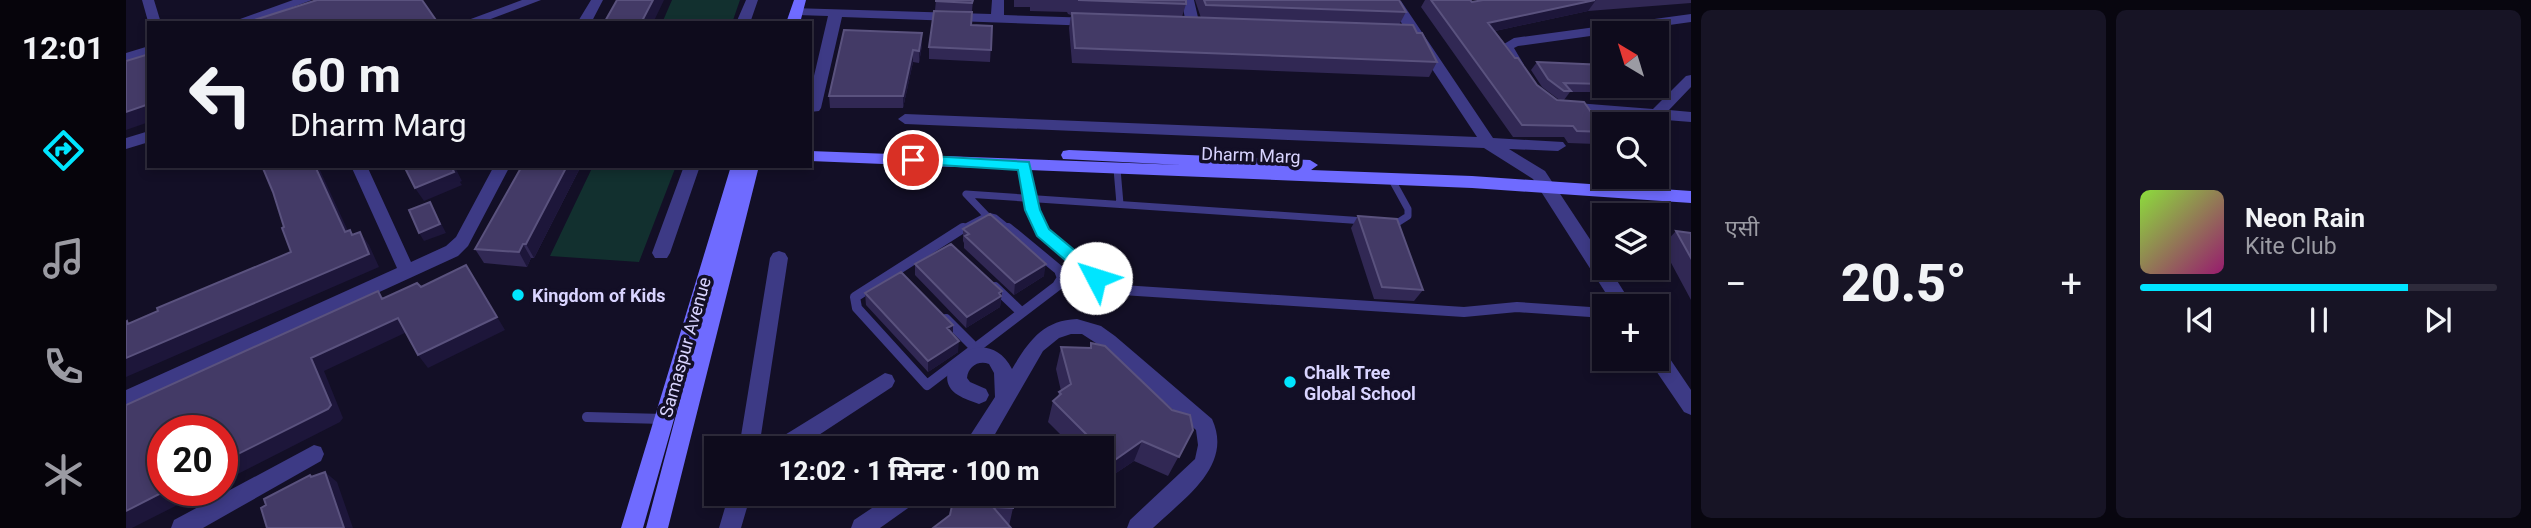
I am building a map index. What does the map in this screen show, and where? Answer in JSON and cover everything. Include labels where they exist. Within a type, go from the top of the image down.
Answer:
[{"type":"main road","points":[[781,21],[787,0]]},
{"type":"main road","name":"Dharm Marg","points":[[812,144],[1543,182],[1691,197]]},
{"type":"main road","name":"Dharm Marg","points":[[812,156],[1392,180],[1691,186]]},
{"type":"main road","name":"Samaspur Avenue","points":[[632,528],[738,168]]},
{"type":"main road","name":"Samaspur Avenue","points":[[657,528],[750,168]]},
{"type":"street","points":[[148,0],[153,21]]},
{"type":"street","points":[[472,21],[535,0]]},
{"type":"street","points":[[585,21],[597,0]]},
{"type":"street","points":[[744,21],[752,0]]},
{"type":"street","points":[[997,18],[998,0]]},
{"type":"street","points":[[1188,0],[1193,26]]},
{"type":"street","points":[[288,21],[293,3]]},
{"type":"street","points":[[241,21],[293,3]]},
{"type":"street","points":[[1396,4],[1409,34],[1489,144],[1543,182],[1616,294]]},
{"type":"street","points":[[814,108],[846,8]]},
{"type":"street","points":[[797,11],[846,8],[1114,23]]},
{"type":"street","points":[[1527,80],[1506,47],[1508,44],[1691,18]]},
{"type":"street","points":[[126,58],[147,51]]},
{"type":"street","points":[[1659,112],[1689,84]]},
{"type":"street","points":[[1553,106],[1631,112]]},
{"type":"street","points":[[1669,115],[1691,117]]},
{"type":"street","points":[[905,119],[1558,146]]},
{"type":"street","points":[[126,145],[147,137]]},
{"type":"street","points":[[360,168],[407,272]]},
{"type":"street","points":[[126,399],[439,258],[461,241],[501,168]]},
{"type":"street","points":[[661,253],[691,168]]},
{"type":"street","points":[[751,436],[779,258]]},
{"type":"street","points":[[983,436],[1036,345],[1043,338],[1069,325],[1097,331],[1205,425],[1209,445],[1203,464],[1138,528]]},
{"type":"street","points":[[979,396],[959,385],[956,372],[958,366],[969,357],[985,355],[1003,369],[1005,400]]},
{"type":"street","points":[[1667,371],[1691,406]]},
{"type":"street","points":[[800,436],[885,381]]},
{"type":"street","points":[[182,528],[218,519],[314,454]]},
{"type":"street","points":[[730,528],[736,506]]},
{"type":"street","points":[[862,528],[892,506]]},
{"type":"lane","points":[[1024,165],[1042,232],[1096,278],[1122,290],[1464,313],[1488,307],[1527,305],[1592,312]]},
{"type":"lane","points":[[1117,169],[1120,204]]},
{"type":"lane","points":[[987,216],[966,194],[1397,223],[1408,216],[1408,209],[1392,180]]},
{"type":"lane","points":[[987,216],[995,218],[1059,270],[1062,278],[1058,286],[927,385],[855,303],[855,297],[979,218],[987,216]]},
{"type":"lane","points":[[945,240],[955,249]]},
{"type":"lane","points":[[899,270],[908,279]]},
{"type":"lane","points":[[983,276],[1021,312]]},
{"type":"lane","points":[[937,309],[975,348]]},
{"type":"lane","points":[[587,417],[664,419]]},
{"type":"green space","points":[[672,0],[740,0],[733,21],[663,21]]},
{"type":"green space","points":[[592,168],[675,168],[639,262],[550,256]]},
{"type":"building","points":[[317,0],[422,0],[437,21],[251,21]]},
{"type":"building","points":[[617,0],[653,0],[642,21],[605,21]]},
{"type":"building","points":[[936,0],[973,0],[972,3]]},
{"type":"building","points":[[1078,0],[1186,0],[1186,4]]},
{"type":"building","points":[[1204,0],[1399,0],[1406,12],[1206,5]]},
{"type":"building","points":[[1431,0],[1595,0],[1488,23],[1537,85],[1557,100],[1584,102],[1592,113],[1592,132],[1577,131],[1573,126],[1522,125]]},
{"type":"building","points":[[934,11],[972,12],[971,25],[992,26],[991,50],[929,47]]},
{"type":"building","points":[[1072,13],[1413,25],[1417,33],[1422,33],[1437,62],[1075,48]]},
{"type":"building","points":[[844,30],[922,33],[919,51],[913,50],[903,96],[829,96]]},
{"type":"building","points":[[147,55],[147,105],[126,112],[126,61]]},
{"type":"building","points":[[1537,62],[1592,64],[1592,84],[1564,83],[1571,91],[1564,91],[1548,79]]},
{"type":"building","points":[[263,168],[316,168],[345,232],[350,230],[352,235],[360,232],[369,254],[126,358],[127,321],[128,324],[158,311],[157,308],[291,252]]},
{"type":"building","points":[[405,168],[452,168],[454,172],[415,188]]},
{"type":"building","points":[[521,168],[566,168],[526,244],[523,244],[519,252],[475,249]]},
{"type":"building","points":[[430,202],[440,224],[419,233],[409,210]]},
{"type":"building","points":[[990,214],[1046,264],[1015,283],[965,236],[969,234],[963,229]]},
{"type":"building","points":[[1358,216],[1397,219],[1423,290],[1382,287]]},
{"type":"building","points":[[1676,231],[1691,233],[1691,258]]},
{"type":"building","points":[[951,244],[1002,291],[999,293],[1001,296],[967,317],[915,264]]},
{"type":"building","points":[[466,265],[497,317],[418,355],[398,318],[311,358],[331,405],[328,409],[238,454],[238,415],[147,415],[147,500],[126,511],[126,405],[378,291],[382,299],[417,283],[421,287]]},
{"type":"building","points":[[901,272],[953,325],[947,328],[959,341],[928,361],[865,293]]},
{"type":"building","points":[[1091,343],[1105,346],[1172,410],[1190,415],[1193,430],[1179,457],[1142,441],[1114,461],[1114,436],[1088,436],[1053,401],[1061,394],[1059,392],[1071,384],[1061,347],[1091,348]]},
{"type":"building","points":[[325,472],[344,528],[267,528],[261,508],[266,505],[264,499],[310,475],[311,477]]},
{"type":"building","points":[[952,506],[1013,506],[993,507],[1011,528],[933,528],[950,515]]},
{"type":"place","name":"Kingdom of Kids","points":[[518,295]]},
{"type":"place","name":"Chalk Tree Global School","points":[[1290,382]]},
{"type":"route","points":[[913,160],[1024,165],[1033,210],[1042,232],[1096,278]]}]
